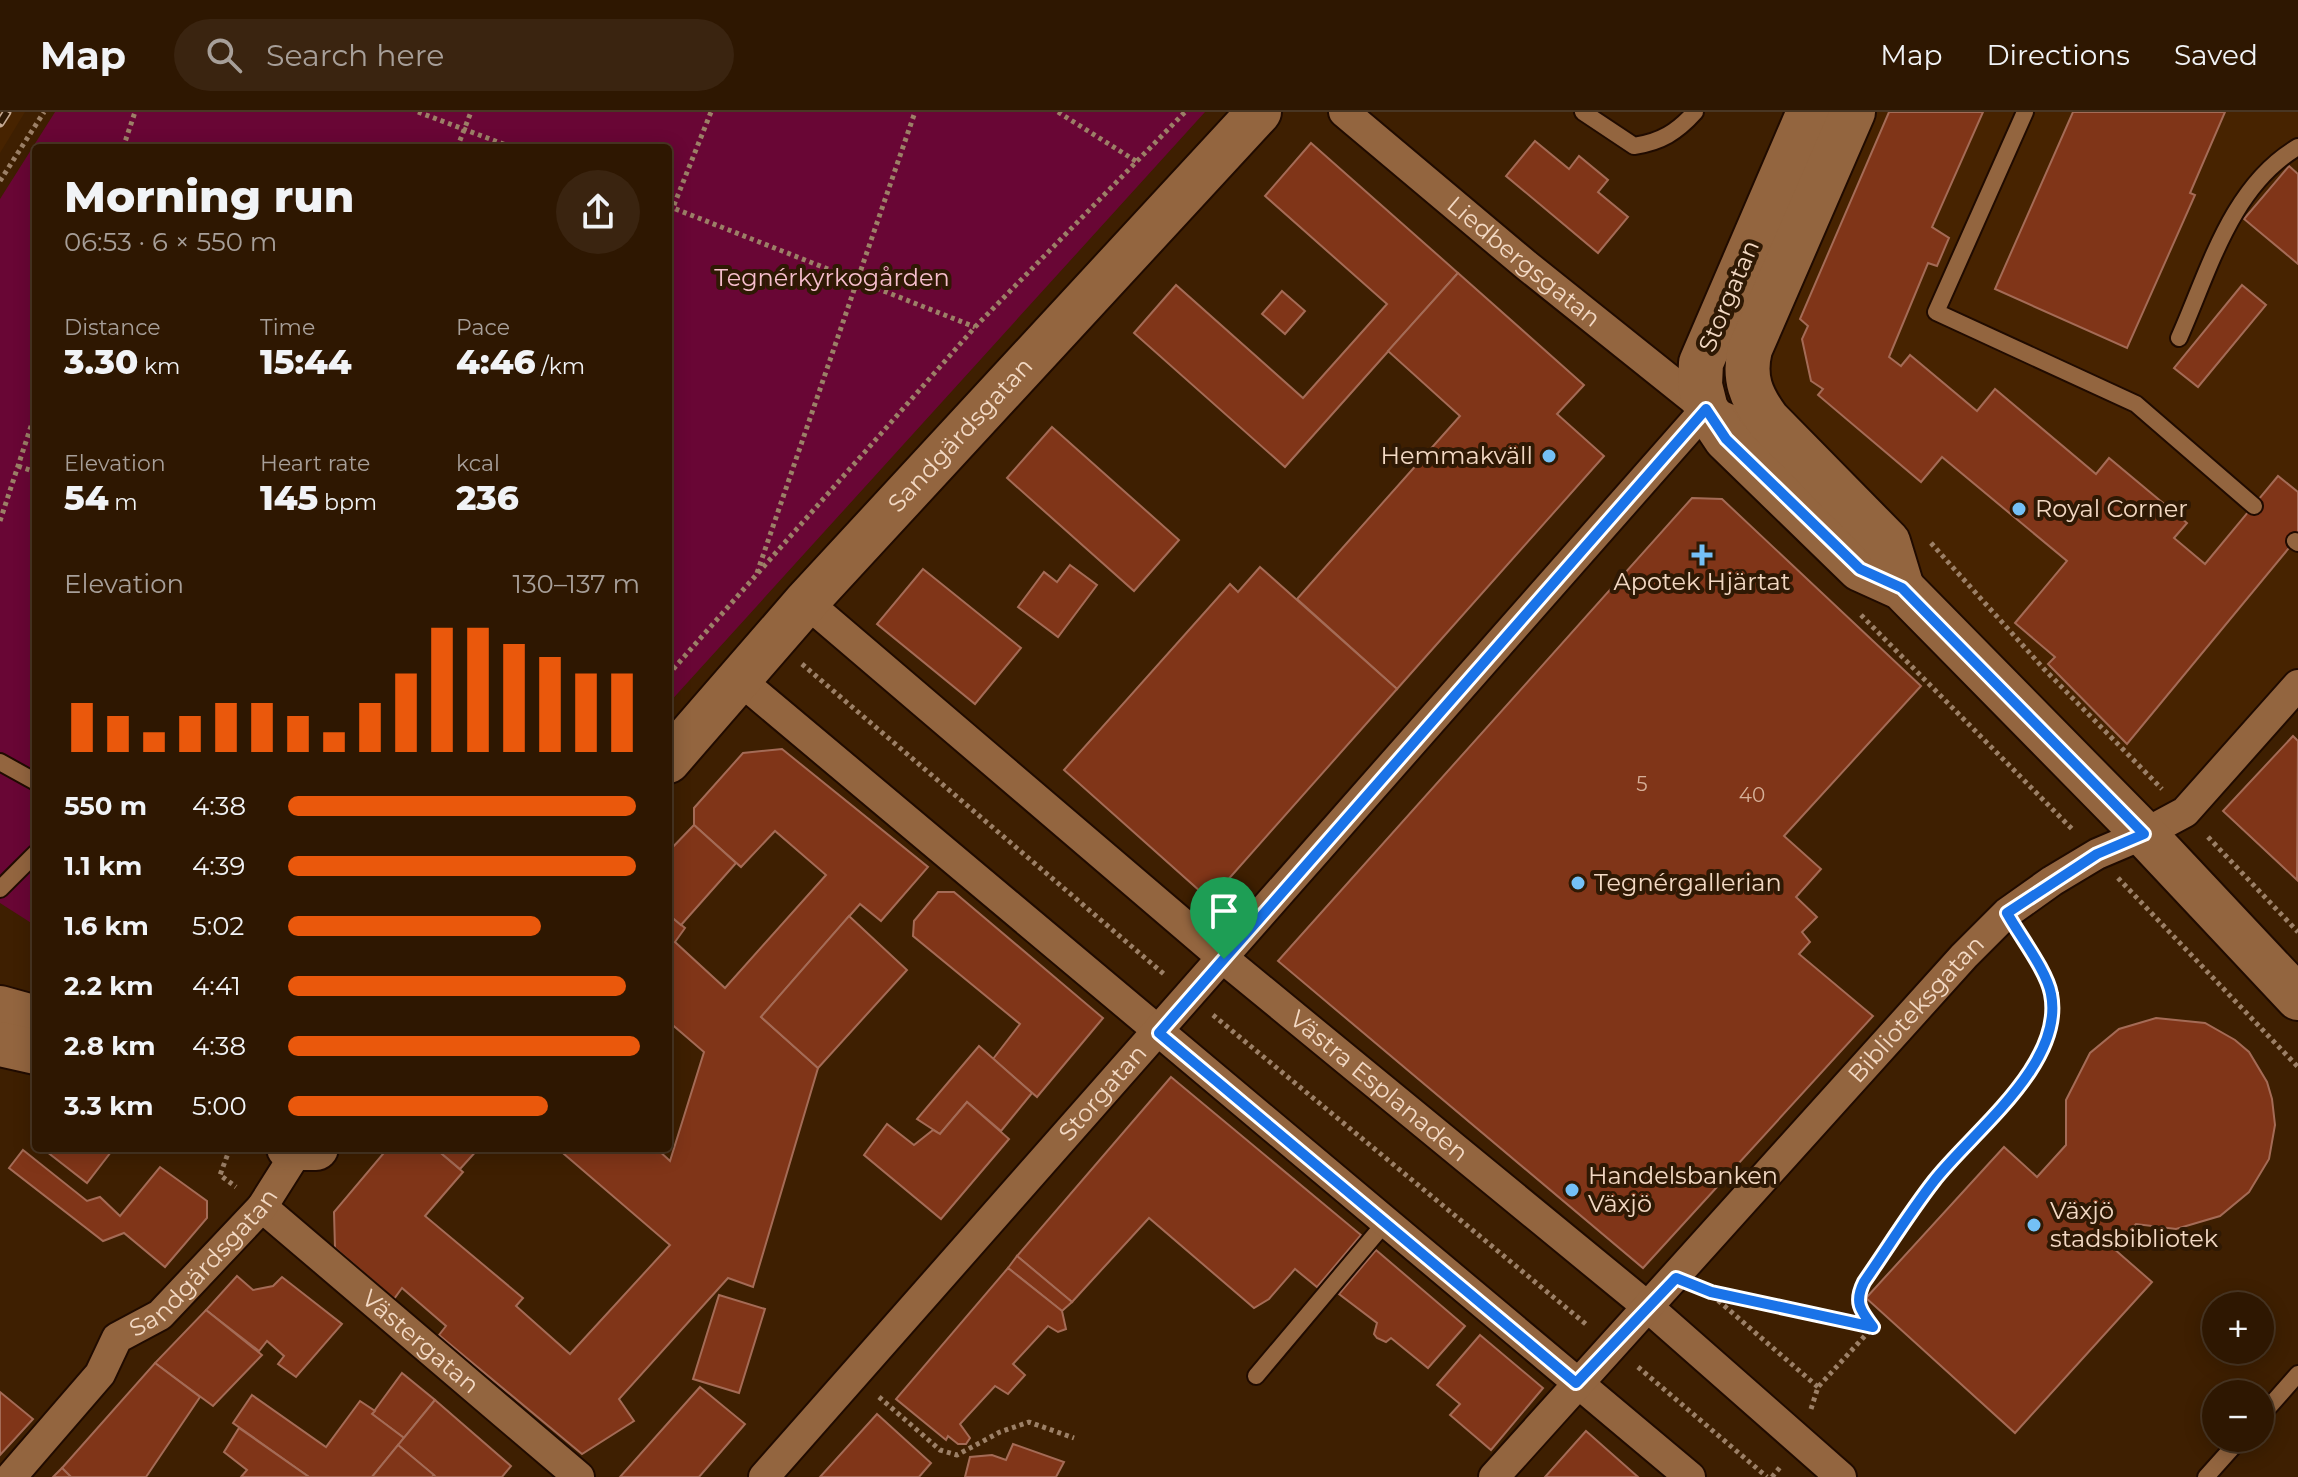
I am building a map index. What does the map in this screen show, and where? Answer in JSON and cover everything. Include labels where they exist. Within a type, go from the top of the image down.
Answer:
[{"type":"main road","name":"Sandgärdsgatan","points":[[672,756],[806,602],[1259,112]]},
{"type":"main road","name":"Storgatan","points":[[1706,409],[1700,385],[1701,363],[1809,112]]},
{"type":"main road","name":"Storgatan","points":[[1749,390],[1750,349],[1853,112]]},
{"type":"main road","name":"Liedbergsgatan","points":[[1749,390],[1768,420],[1888,542],[1902,588]]},
{"type":"main road","name":"Liedbergsgatan","points":[[1706,409],[1726,439],[1860,569],[1902,588],[2144,834],[2298,998]]},
{"type":"main road","points":[[0,1008],[32,1017]]},
{"type":"main road","points":[[0,1044],[32,1051]]},
{"type":"street","name":"Liedbergsgatan","points":[[1344,112],[1526,265],[1706,409],[1802,452]]},
{"type":"street","name":"Storgatan","points":[[764,1477],[1191,997],[1706,409]]},
{"type":"street","name":"Västra Esplanaden","points":[[806,602],[1224,959],[1649,1308],[1841,1477]]},
{"type":"street","points":[[740,680],[1690,1477]]},
{"type":"street","name":"Biblioteksgatan","points":[[1494,1477],[1953,967],[2007,913],[2097,854],[2185,812],[2298,685]]},
{"type":"street","name":"Sandgärdsgatan","points":[[11,1477],[100,1374],[117,1338],[160,1315],[262,1207],[297,1152]]},
{"type":"street","name":"Västergatan","points":[[262,1207],[579,1477]]},
{"type":"lane","points":[[1583,112],[1634,146],[1657,143],[1681,128],[1695,112]]},
{"type":"lane","points":[[2025,112],[1936,312],[2136,404],[2254,506]]},
{"type":"lane","points":[[2179,338],[2235,211],[2257,181],[2298,147]]},
{"type":"lane","points":[[0,762],[32,780]]},
{"type":"lane","points":[[0,889],[32,857]]},
{"type":"lane","points":[[1256,1376],[1385,1223]]},
{"type":"lane","points":[[2274,1401],[2298,1374]]},
{"type":"lane","points":[[2206,1477],[2228,1452]]},
{"type":"path","points":[[0,181],[44,112]]},
{"type":"path","points":[[124,144],[135,112]]},
{"type":"path","points":[[418,112],[503,144]]},
{"type":"path","points":[[458,144],[471,112]]},
{"type":"path","points":[[672,202],[711,112]]},
{"type":"path","points":[[756,576],[915,112]]},
{"type":"path","points":[[1058,112],[1139,163]]},
{"type":"path","points":[[672,670],[975,327],[1139,163],[1185,112]]},
{"type":"path","points":[[672,208],[975,327]]},
{"type":"path","points":[[0,521],[32,423]]},
{"type":"path","points":[[18,466],[32,471]]},
{"type":"path","points":[[1930,542],[2044,669],[2298,932]]},
{"type":"path","points":[[1852,606],[2097,854],[2298,1067]]},
{"type":"path","points":[[801,663],[1191,997],[1770,1477],[1801,1442],[1818,1387],[1873,1327]]},
{"type":"path","points":[[1873,1327],[1858,1308],[1857,1295],[1864,1282],[1934,1180],[2014,1093],[2038,1056],[2049,1029],[2051,994],[2007,913]]},
{"type":"path","points":[[1676,1278],[1711,1292],[1873,1327]]},
{"type":"path","points":[[1711,1292],[1818,1387]]},
{"type":"path","points":[[854,1375],[940,1450],[957,1455],[1000,1432],[1029,1422],[1074,1438]]},
{"type":"shaded area","points":[[0,112],[25,112],[0,153]]},
{"type":"shaded area","points":[[1853,112],[2298,112],[2298,685],[2144,834],[1753,398]]},
{"type":"green space","name":"Tegnérkyrkogården","points":[[55,112],[1205,112],[672,700],[672,144],[35,144]]},
{"type":"green space","name":"Tegnérkyrkogården","points":[[32,148],[32,923],[0,903],[0,199]]},
{"type":"building","points":[[1889,112],[1983,112],[1932,227],[1949,238],[1937,266],[1928,263],[1889,357],[1901,366],[1910,355],[1977,411],[1995,389],[2096,474],[2109,458],[2187,523],[2174,538],[2205,564],[2278,476],[2298,492],[2298,537],[2127,744],[2048,664],[2055,657],[2015,623],[2067,561],[1942,457],[1921,482],[1818,395],[1823,389],[1811,381],[1802,339],[1808,326],[1800,319]]},
{"type":"building","points":[[2073,112],[2225,112],[2190,193],[2195,195],[2127,348],[1995,289]]},
{"type":"building","points":[[1535,141],[1569,169],[1579,156],[1608,180],[1598,192],[1628,217],[1598,253],[1506,176]]},
{"type":"building","points":[[1311,143],[1458,273],[1285,467],[1134,333],[1176,285],[1303,398],[1387,304],[1265,196]]},
{"type":"building","points":[[2289,166],[2298,174],[2298,264],[2244,219]]},
{"type":"building","points":[[1458,273],[1584,385],[1557,414],[1604,456],[1397,689],[1297,599],[1460,416],[1388,351]]},
{"type":"building","points":[[2242,285],[2266,305],[2198,387],[2174,368]]},
{"type":"building","points":[[1282,291],[1305,311],[1285,334],[1262,314]]},
{"type":"building","points":[[1052,427],[1179,540],[1134,591],[1007,478]]},
{"type":"building","name":"Tegnérgallerian","points":[[1692,498],[1722,499],[1921,686],[1784,836],[1821,869],[1796,897],[1817,917],[1802,932],[1810,942],[1799,954],[1873,1016],[1643,1268],[1278,961]]},
{"type":"building","points":[[1070,565],[1097,585],[1058,637],[1018,607],[1044,572],[1057,582]]},
{"type":"building","points":[[1260,567],[1397,689],[1210,900],[1064,770],[1230,584],[1238,592]]},
{"type":"building","points":[[923,569],[1021,648],[975,704],[877,624]]},
{"type":"building","points":[[2293,736],[2298,741],[2297,880],[2223,811]]},
{"type":"building","points":[[782,749],[928,867],[881,921],[860,904],[761,1017],[818,1068],[753,1287],[728,1278],[619,1399],[634,1421],[582,1454],[439,1335],[446,1326],[402,1288],[394,1299],[335,1248],[334,1212],[385,1152],[440,1152],[463,1172],[425,1216],[523,1298],[516,1306],[570,1354],[670,1245],[562,1152],[660,1152],[670,1161],[704,1052],[672,1024],[672,917],[685,928],[675,942],[725,988],[826,875],[775,831],[741,867],[694,825],[694,808],[743,753]]},
{"type":"building","points":[[694,825],[736,863],[681,925],[672,917],[672,848]]},
{"type":"building","points":[[938,892],[954,892],[1103,1018],[1037,1097],[993,1059],[1020,1024],[913,936],[914,921]]},
{"type":"building","points":[[849,916],[907,970],[818,1068],[761,1017]]},
{"type":"building","name":"Växjö stadsbibliotek","points":[[2156,1018],[2205,1023],[2249,1052],[2267,1082],[2272,1099],[2275,1125],[2269,1159],[2249,1192],[2220,1216],[2176,1229],[2136,1224],[2113,1248],[2152,1282],[2015,1433],[1866,1298],[2004,1147],[2037,1177],[2066,1145],[2066,1100],[2090,1053],[2119,1029]]},
{"type":"building","points":[[979,1046],[1032,1093],[1001,1131],[967,1102],[940,1134],[917,1119]]},
{"type":"building","points":[[1171,1077],[1361,1235],[1317,1287],[1295,1269],[1269,1299],[1254,1308],[1149,1218],[1072,1302],[1017,1256]]},
{"type":"building","points":[[967,1102],[1009,1139],[941,1219],[864,1155],[887,1124],[914,1145],[933,1130],[940,1134]]},
{"type":"building","points":[[23,1150],[87,1201],[100,1197],[120,1216],[160,1167],[207,1201],[207,1218],[165,1267],[124,1233],[103,1241],[9,1168]]},
{"type":"building","points":[[47,1152],[111,1152],[87,1183]]},
{"type":"building","points":[[440,1152],[475,1152],[460,1169]]},
{"type":"building","points":[[1376,1250],[1465,1326],[1428,1368],[1391,1338],[1386,1342],[1377,1338],[1374,1334],[1377,1323],[1339,1294]]},
{"type":"building","points":[[1017,1256],[1072,1302],[1062,1311],[1008,1268]]},
{"type":"building","points":[[1008,1268],[1062,1311],[1066,1329],[1058,1332],[1048,1326],[1013,1364],[1025,1375],[1008,1394],[995,1386],[960,1424],[970,1438],[966,1444],[958,1444],[948,1436],[946,1440],[896,1399]]},
{"type":"building","points":[[237,1276],[253,1290],[273,1286],[282,1277],[342,1324],[296,1377],[278,1364],[284,1356],[267,1341],[259,1351],[206,1310]]},
{"type":"building","points":[[719,1295],[765,1309],[739,1393],[693,1379]]},
{"type":"building","points":[[206,1310],[262,1355],[213,1406],[155,1363]]},
{"type":"building","points":[[1480,1335],[1543,1388],[1491,1450],[1450,1415],[1460,1404],[1437,1385]]},
{"type":"building","points":[[155,1363],[200,1397],[146,1477],[71,1477],[62,1468]]},
{"type":"building","points":[[402,1373],[435,1400],[404,1438],[372,1414]]},
{"type":"building","points":[[700,1387],[745,1424],[699,1477],[620,1477]]},
{"type":"building","points":[[0,1392],[33,1419],[0,1455]]},
{"type":"building","points":[[252,1395],[326,1447],[360,1401],[404,1438],[372,1477],[309,1477],[233,1423]]},
{"type":"building","points":[[435,1400],[511,1466],[502,1477],[436,1477],[398,1445]]},
{"type":"building","points":[[877,1414],[931,1463],[919,1477],[820,1477]]},
{"type":"building","points":[[239,1428],[309,1477],[241,1477],[247,1470],[224,1452]]},
{"type":"building","points":[[1586,1431],[1638,1477],[1545,1477]]},
{"type":"building","points":[[1013,1444],[1064,1462],[1056,1477],[965,1477],[970,1457],[992,1455],[1006,1460]]},
{"type":"building","points":[[398,1445],[434,1475],[372,1477]]},
{"type":"building","points":[[62,1468],[71,1477],[53,1477]]},
{"type":"railway","points":[[0,123],[7,112]]},
{"type":"place","name":"Hemmakväll","points":[[1549,456]]},
{"type":"place","name":"Royal Corner","points":[[2019,509]]},
{"type":"place","name":"Apotek Hjärtat","points":[[1702,555]]},
{"type":"place","name":"Tegnérgallerian","points":[[1578,883]]},
{"type":"place","name":"Handelsbanken Växjö","points":[[1572,1190]]},
{"type":"place","name":"Växjö stadsbibliotek","points":[[2034,1225]]},
{"type":"route","points":[[1706,409],[1718,430],[1750,464],[1860,569],[1902,588],[2144,834],[2097,854],[2007,913],[2051,994],[2049,1029],[2038,1056],[2014,1093],[1934,1180],[1864,1282],[1857,1295],[1858,1308],[1873,1327],[1711,1292],[1676,1278],[1576,1383],[1159,1033],[1224,959],[1706,409]]}]
